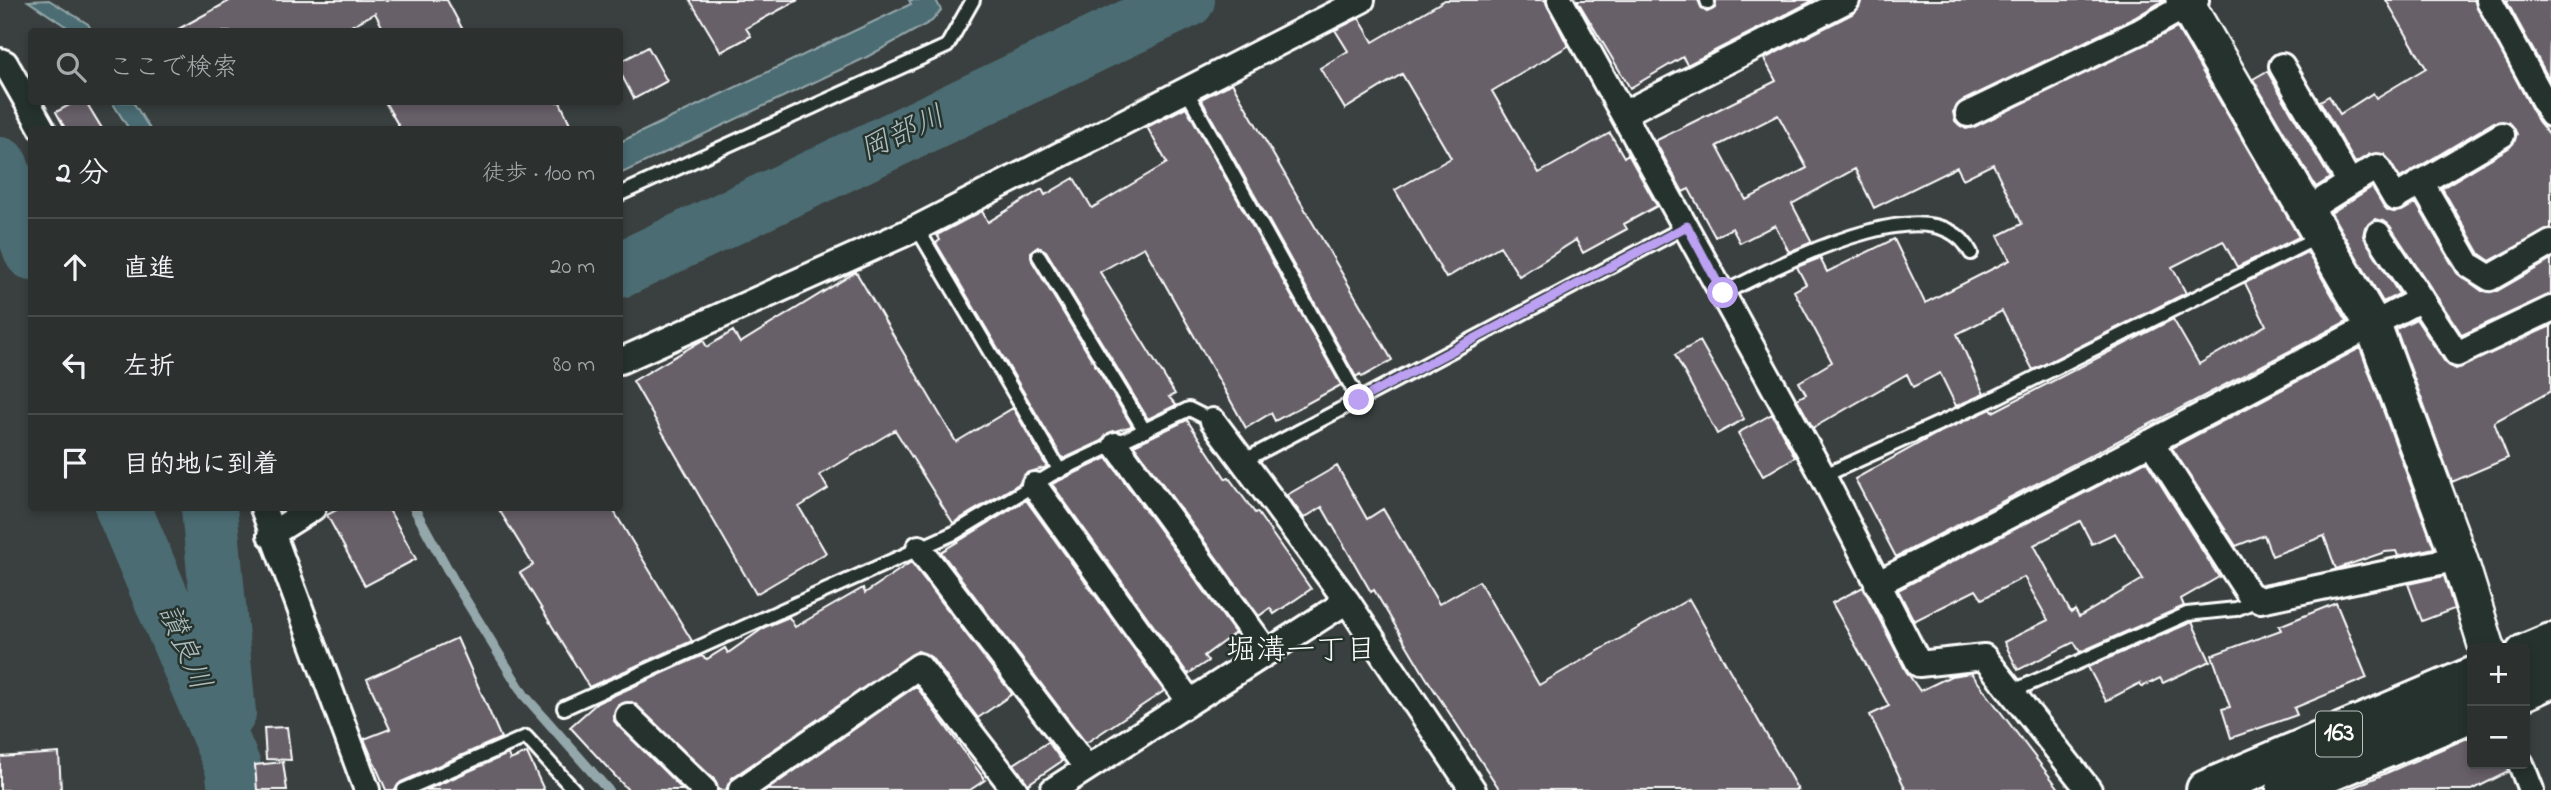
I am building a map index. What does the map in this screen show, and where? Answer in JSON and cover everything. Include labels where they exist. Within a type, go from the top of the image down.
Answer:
[{"type":"highway","points":[[2530,652],[2551,643]]},
{"type":"highway","points":[[2530,688],[2551,678]]},
{"type":"highway","name":"163","points":[[2206,790],[2467,679]]},
{"type":"highway","name":"163","points":[[2286,790],[2332,781],[2467,714]]},
{"type":"street","points":[[623,359],[917,228],[1362,0]]},
{"type":"street","points":[[1561,0],[1823,476],[1919,664],[1984,657],[2088,790]]},
{"type":"street","points":[[1625,113],[1847,0]]},
{"type":"street","points":[[2489,0],[2551,114]]},
{"type":"street","points":[[1968,114],[2189,2],[2373,325],[2459,558],[2485,643]]},
{"type":"street","points":[[0,61],[5,63],[28,104]]},
{"type":"street","points":[[2282,66],[2350,183]]},
{"type":"street","points":[[29,105],[41,126]]},
{"type":"street","points":[[2314,223],[2350,183],[2377,167],[2395,198],[2502,135]]},
{"type":"street","points":[[2421,182],[2469,265],[2490,278],[2551,243]]},
{"type":"street","points":[[2378,234],[2457,354],[2551,309]]},
{"type":"street","points":[[1877,584],[2421,299]]},
{"type":"street","points":[[1213,421],[1347,601],[1473,790]]},
{"type":"street","points":[[2151,442],[2249,594],[2260,600],[2459,558]]},
{"type":"street","points":[[1116,445],[1267,652]]},
{"type":"street","points":[[1034,485],[1190,702]]},
{"type":"street","points":[[264,511],[270,535],[367,790]]},
{"type":"street","points":[[270,535],[308,511]]},
{"type":"street","points":[[919,548],[1087,768]]},
{"type":"street","points":[[1053,790],[1347,601]]},
{"type":"street","points":[[741,790],[919,666],[1015,790]]},
{"type":"street","points":[[628,716],[704,790]]},
{"type":"street","points":[[2523,769],[2531,790]]},
{"type":"lane","points":[[623,193],[947,46],[973,0]]},
{"type":"lane","points":[[1186,90],[1359,400]]},
{"type":"lane","points":[[1723,293],[1827,245],[1884,229],[1921,223],[1949,229],[1966,243],[1971,253]]},
{"type":"lane","points":[[1823,476],[1995,398],[2314,223]]},
{"type":"lane","points":[[1242,461],[1687,226]]},
{"type":"lane","points":[[917,228],[1060,471]]},
{"type":"lane","points":[[1039,256],[1145,431]]},
{"type":"lane","points":[[564,708],[954,533],[1060,471],[1189,409],[1213,421]]},
{"type":"lane","points":[[2011,692],[2187,614],[2236,609],[2260,600]]},
{"type":"lane","points":[[404,790],[526,737],[574,790]]},
{"type":"water","points":[[49,0],[90,28],[68,28],[28,1]]},
{"type":"water","points":[[909,0],[936,0],[941,10],[932,21],[865,58],[623,173],[623,141],[911,4]]},
{"type":"water","points":[[114,105],[135,105],[148,126],[127,126]]},
{"type":"building","points":[[231,0],[447,0],[462,28],[383,28],[375,13],[347,28],[180,28]]},
{"type":"building","points":[[690,0],[798,0],[746,28],[751,36],[721,52]]},
{"type":"building","points":[[1445,0],[1545,0],[1568,46],[1492,91],[1539,173],[1610,133],[1624,157],[1628,154],[1657,206],[1624,224],[1627,229],[1583,253],[1576,240],[1519,276],[1500,246],[1446,278],[1395,190],[1451,158],[1402,74],[1345,109],[1320,68],[1348,51],[1335,30],[1359,18],[1373,42]]},
{"type":"building","points":[[1577,0],[1698,0],[1702,9],[1707,12],[1715,8],[1716,0],[1814,0],[1687,65],[1683,57],[1630,88]]},
{"type":"building","points":[[1862,0],[2164,0],[2134,18],[1962,101],[1953,112],[1955,121],[1966,129],[1974,127],[2177,28],[2299,237],[2237,267],[2223,241],[2172,267],[2186,293],[2033,370],[2002,311],[1957,334],[1984,394],[1956,406],[1940,373],[1913,387],[1907,374],[1813,428],[1797,399],[1806,394],[1799,382],[1832,362],[1794,291],[1806,284],[1797,267],[1820,258],[1827,272],[1894,239],[1925,303],[2010,260],[1998,236],[2022,224],[1993,164],[1963,179],[1957,167],[1874,208],[1855,169],[1792,204],[1812,242],[1789,252],[1775,225],[1740,243],[1732,228],[1715,237],[1689,189],[1683,192],[1655,141],[1776,81],[1764,59],[1854,13]],"holes":[[[1778,115],[1807,168],[1746,200],[1717,146]]]},
{"type":"building","points":[[2386,0],[2474,0],[2538,121],[2551,137],[2551,228],[2490,261],[2480,254],[2442,188],[2510,147],[2517,134],[2509,122],[2494,122],[2400,178],[2384,154],[2370,154],[2355,163],[2320,101],[2329,96],[2340,114],[2373,93],[2376,98],[2426,68]]},
{"type":"building","points":[[2506,0],[2551,0],[2549,79]]},
{"type":"building","points":[[648,47],[667,81],[634,99],[623,78],[623,60]]},
{"type":"building","points":[[2267,71],[2330,178],[2316,187],[2253,79]]},
{"type":"building","points":[[1232,83],[1392,360],[1362,377],[1360,374],[1356,377],[1201,99]]},
{"type":"building","points":[[69,105],[88,105],[101,126],[64,126],[56,112]]},
{"type":"building","points":[[387,105],[561,105],[571,126],[399,126]]},
{"type":"building","points":[[1186,107],[1341,385],[1275,421],[1271,413],[1246,428],[1144,247],[1100,272],[1175,394],[1169,397],[1176,405],[1148,419],[1046,251],[1038,247],[1031,252],[1032,261],[1132,426],[1108,433],[1102,441],[1063,459],[936,243],[940,240],[937,235],[982,211],[988,222],[1042,189],[1045,195],[1074,178],[1092,208],[1167,163],[1147,127]]},
{"type":"building","points":[[2372,187],[2388,211],[2402,211],[2416,203],[2457,273],[2482,291],[2497,291],[2551,260],[2551,294],[2462,335],[2390,226],[2376,219],[2365,227],[2363,236],[2399,294],[2383,302],[2331,213]]},
{"type":"building","points":[[2307,252],[2347,321],[1896,557],[1855,479],[1938,433],[1991,409],[1993,412],[2173,319],[2199,364],[2266,325],[2245,283]]},
{"type":"building","points":[[856,272],[956,442],[1013,408],[1047,467],[1026,473],[1020,483],[953,523],[895,430],[820,475],[828,489],[799,507],[826,553],[756,594],[633,381],[703,340],[707,347],[733,331],[740,343]]},
{"type":"building","points":[[2416,319],[2445,362],[2456,369],[2551,326],[2551,391],[2494,422],[2508,458],[2452,482],[2396,329]]},
{"type":"building","points":[[1700,341],[1744,419],[1717,434],[1675,355]]},
{"type":"building","points":[[2360,348],[2434,548],[2398,556],[2396,551],[2385,552],[2336,569],[2324,536],[2272,556],[2264,535],[2236,546],[2172,448]]},
{"type":"building","points":[[1772,414],[1795,457],[1763,476],[1738,433]]},
{"type":"building","points":[[1187,420],[1226,479],[1229,478],[1255,513],[1257,512],[1311,589],[1274,614],[1270,608],[1259,616],[1134,445]]},
{"type":"building","points":[[1107,458],[1235,633],[1204,656],[1208,661],[1188,674],[1052,484]]},
{"type":"building","points":[[2146,461],[2219,577],[2181,599],[2184,606],[2080,652],[2074,642],[2018,670],[2004,642],[2048,620],[2024,577],[1982,599],[1976,590],[1914,621],[1898,590]],"holes":[[[2080,521],[2092,544],[2115,533],[2143,579],[2079,617],[2075,610],[2071,613],[2034,545]]]},
{"type":"building","points":[[1337,466],[1367,519],[1383,509],[1439,604],[1479,581],[1539,685],[1689,599],[1798,790],[1500,790],[1425,676],[1374,590],[1371,592],[1322,507],[1304,518],[1287,495]]},
{"type":"building","points":[[1026,500],[1164,691],[1086,743],[941,552]]},
{"type":"building","points":[[334,511],[390,511],[416,559],[365,586],[327,515]]},
{"type":"building","points":[[500,511],[614,511],[692,641],[589,687],[520,573],[533,565]]},
{"type":"building","points":[[911,562],[1012,694],[978,718],[931,657],[918,651],[732,778],[726,790],[718,790],[714,779],[632,702],[618,705],[614,721],[683,790],[628,790],[570,727],[597,703],[701,656],[707,659],[725,648],[728,653],[765,627],[789,617],[795,627],[863,588],[865,593]]},
{"type":"building","points":[[2444,576],[2454,609],[2422,621],[2408,584]]},
{"type":"building","points":[[1863,587],[1906,671],[1920,691],[1951,676],[1971,673],[2060,790],[1906,790],[1870,715],[1889,706],[1832,603]]},
{"type":"building","points":[[2336,603],[2367,678],[2294,708],[2297,715],[2231,738],[2222,709],[2230,707],[2212,655],[2281,630],[2279,626]]},
{"type":"building","points":[[2192,622],[2210,661],[2163,683],[2160,678],[2142,687],[2140,683],[2106,701],[2088,667]]},
{"type":"building","points":[[457,638],[501,738],[401,782],[395,790],[386,790],[364,739],[390,729],[367,679]]},
{"type":"building","points":[[916,686],[985,780],[970,790],[767,790]]},
{"type":"building","points":[[287,727],[291,760],[266,759],[264,728]]},
{"type":"building","points":[[2467,738],[2467,769],[2507,769],[2508,772],[2472,790],[2347,790]]},
{"type":"building","points":[[1048,742],[1062,761],[1028,784],[1014,764]]},
{"type":"building","points":[[59,753],[61,790],[0,790],[0,757]]},
{"type":"building","points":[[527,753],[544,790],[426,790],[508,754],[510,760]]},
{"type":"building","points":[[283,762],[287,790],[257,790],[255,765]]},
{"type":"waterway","name":"岡部川","points":[[623,269],[1187,0]]},
{"type":"waterway","name":"讃良川","points":[[0,165],[28,241]]},
{"type":"waterway","name":"讃良川","points":[[124,511],[233,767],[236,790]]},
{"type":"waterway","name":"岡部川","points":[[209,511],[228,713]]},
{"type":"waterway","points":[[416,511],[454,581],[524,695],[608,790]]},
{"type":"district","name":"堀溝一丁目","points":[[1301,652]]},
{"type":"route","points":[[1359,400],[1687,226],[1723,293]]}]
